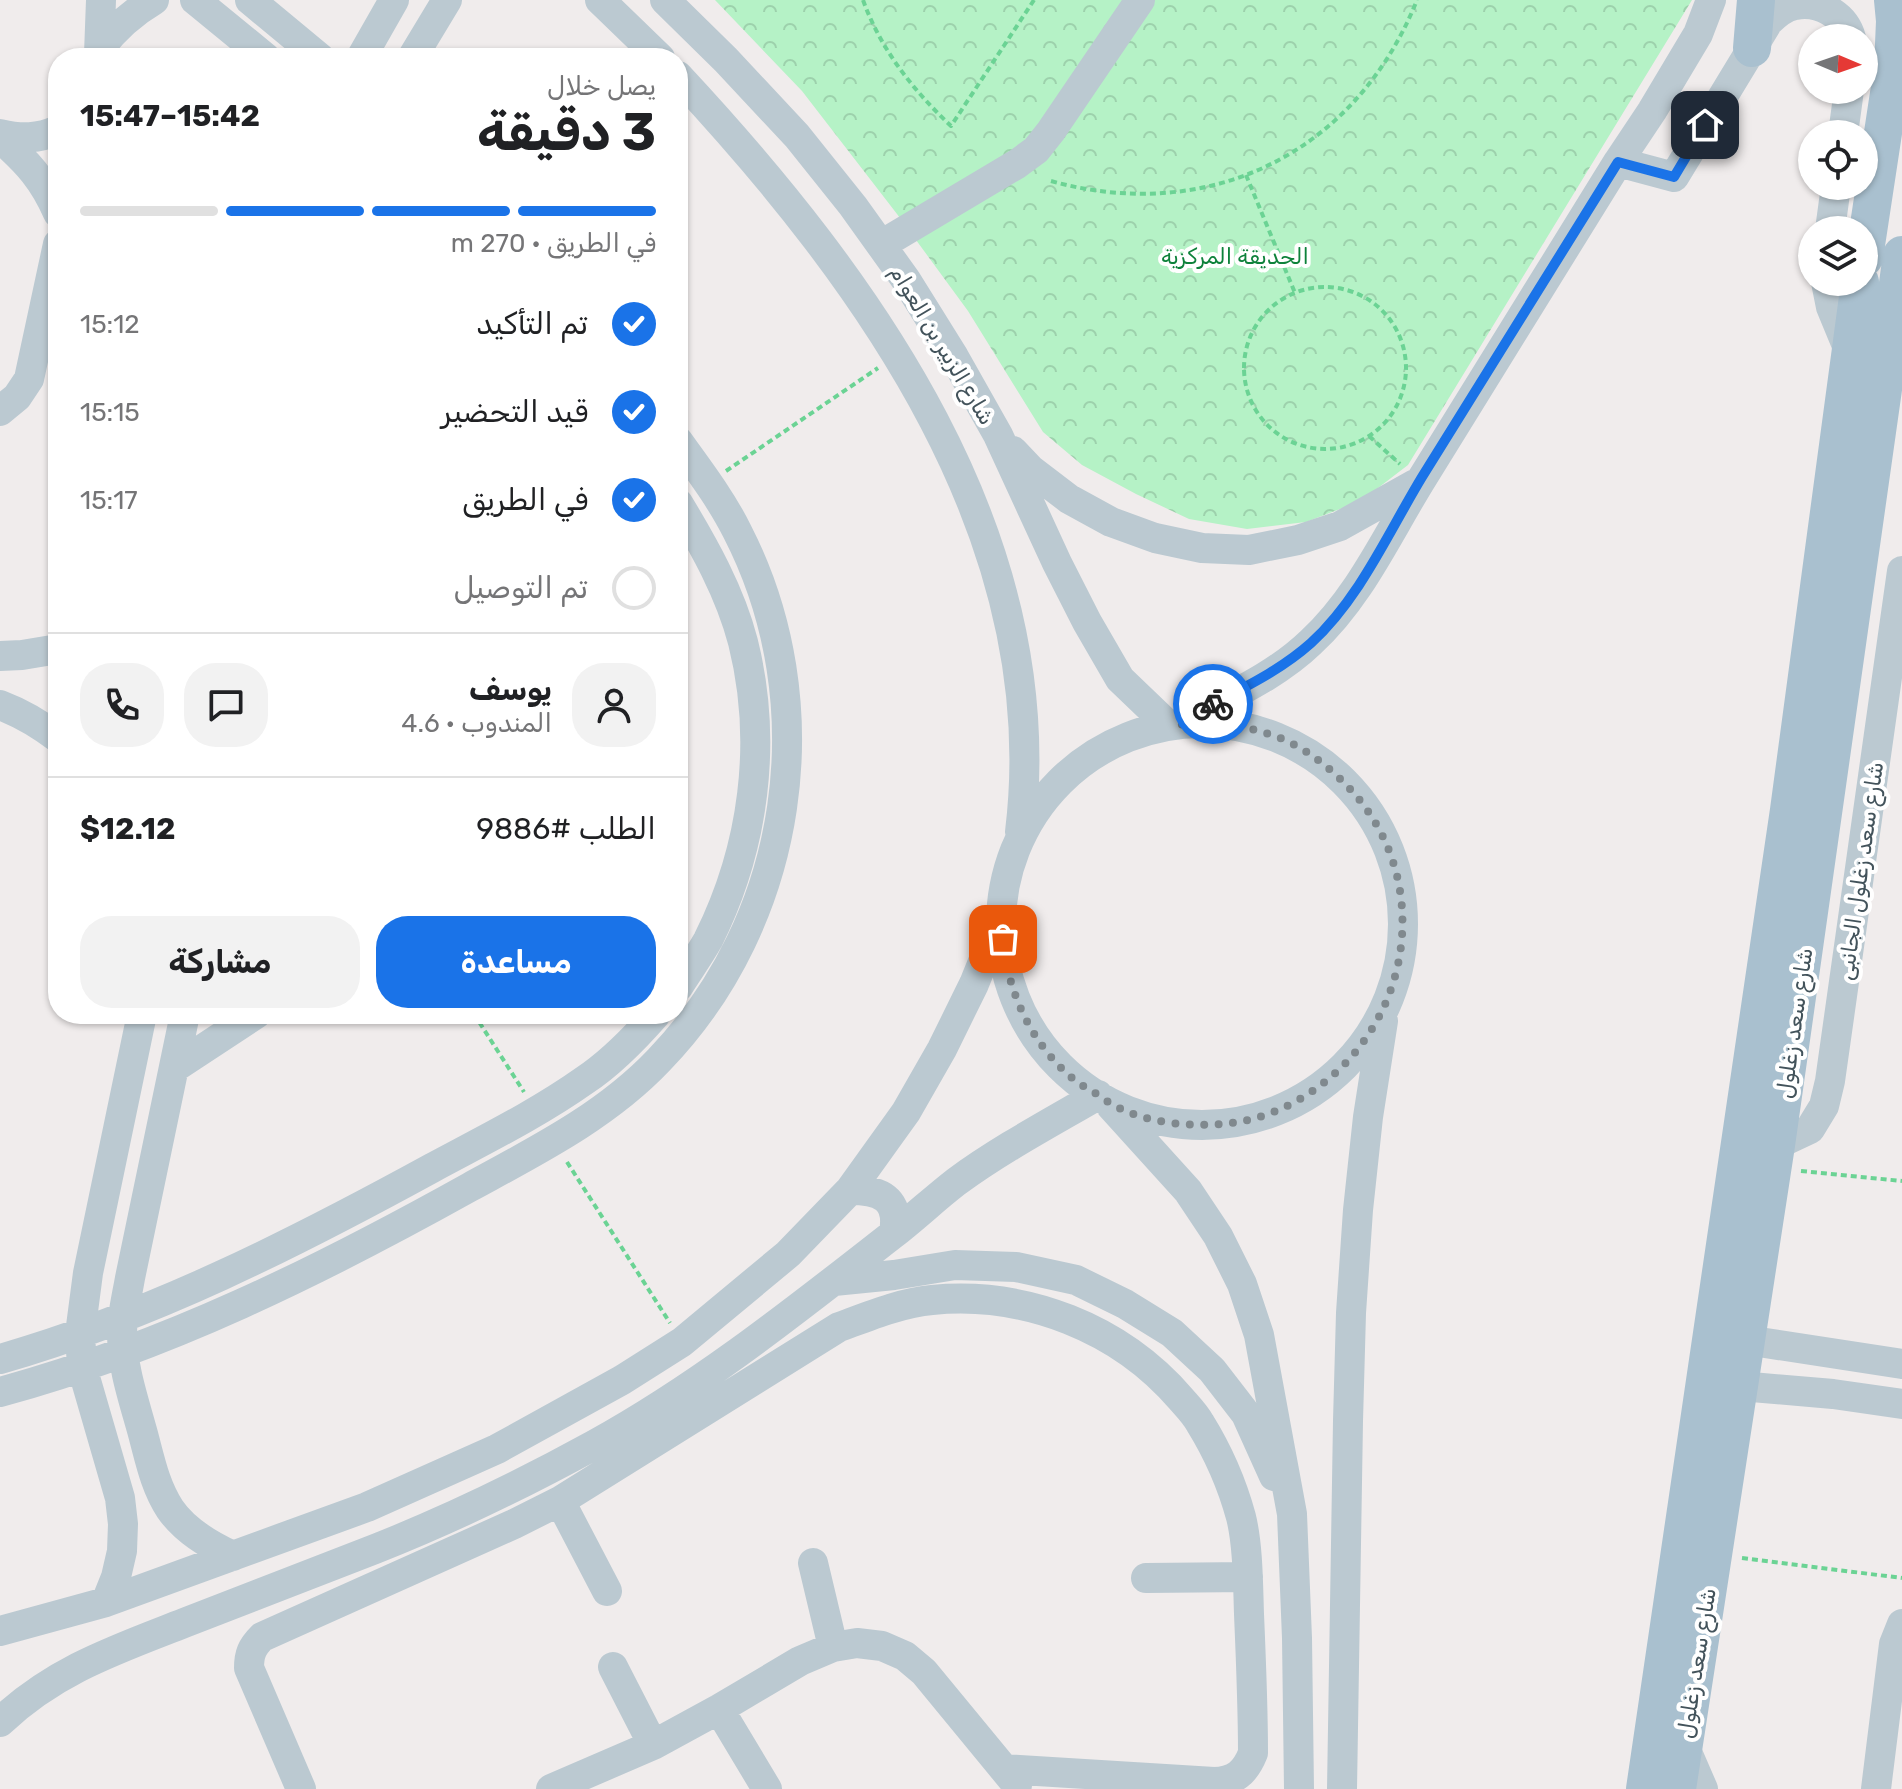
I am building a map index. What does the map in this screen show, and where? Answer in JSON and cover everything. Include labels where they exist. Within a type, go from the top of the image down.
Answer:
[{"type":"main road","points":[[1752,48],[1756,0]]},
{"type":"main road","points":[[1871,216],[1897,68],[1893,0]]},
{"type":"main road","name":"شارع سعد زغلول","points":[[1645,1789],[1806,813],[1902,255]]},
{"type":"main road","name":"شارع سعد زغلول","points":[[1677,1789],[1774,1157],[1850,353],[1858,296]]},
{"type":"street","points":[[99,48],[101,0]]},
{"type":"street","points":[[102,48],[116,28],[154,0]]},
{"type":"street","points":[[195,0],[254,48]]},
{"type":"street","points":[[250,0],[308,48]]},
{"type":"street","points":[[367,48],[394,0]]},
{"type":"street","points":[[418,48],[447,0]]},
{"type":"street","points":[[600,0],[650,48]]},
{"type":"street","name":"شارع الزبير بن العوام","points":[[665,0],[797,136],[853,206],[906,280],[998,435],[1057,563],[1120,679],[1172,725]]},
{"type":"street","points":[[881,245],[1036,150],[1140,0]]},
{"type":"street","points":[[1172,725],[1282,666],[1334,619],[1355,590],[1652,111],[1698,34],[1711,0]]},
{"type":"street","points":[[1618,162],[1674,177],[1768,22],[1780,11],[1795,5],[1811,4],[1827,8],[1844,24]]},
{"type":"street","name":"شارع الزبير بن العوام","points":[[688,87],[757,165],[858,295],[930,412],[959,472],[984,533],[1004,596],[1018,661],[1024,727],[1025,794],[1019,842]]},
{"type":"street","points":[[0,136],[21,139],[48,135]]},
{"type":"street","points":[[0,136],[24,159],[48,191]]},
{"type":"street","points":[[0,411],[17,397],[29,379],[48,291]]},
{"type":"street","points":[[1829,296],[1850,353]]},
{"type":"street","points":[[998,435],[1031,470],[1069,499],[1111,522],[1155,538],[1202,548],[1249,550],[1298,540],[1340,526],[1420,481]]},
{"type":"street","points":[[0,1392],[124,1353],[288,1283],[417,1217],[554,1141],[609,1105],[659,1061],[701,1011],[736,955],[762,894],[780,830],[788,765],[787,699],[775,632],[759,581],[737,530],[688,455]]},
{"type":"street","points":[[688,520],[726,593],[743,641],[754,706],[755,767],[748,828],[731,887],[706,942],[688,971]]},
{"type":"street","name":"شارع سعد زغلول الجانبى","points":[[1774,1157],[1810,1129],[1824,1106],[1830,1081],[1888,766],[1902,571]]},
{"type":"street","points":[[743,641],[775,632]]},
{"type":"street","points":[[0,656],[48,651]]},
{"type":"street","points":[[0,705],[48,731]]},
{"type":"street","points":[[0,1631],[106,1602],[367,1507],[458,1467],[560,1415],[682,1342],[788,1254],[850,1190],[906,1112],[974,984],[1001,917],[1008,872],[1019,842],[1054,787],[1079,765],[1126,738],[1172,725],[1204,722],[1240,726],[1275,736],[1307,752],[1336,773],[1360,800],[1379,830],[1393,863],[1401,898],[1402,934],[1398,970],[1386,1007],[1368,1117],[1351,1313],[1342,1789]]},
{"type":"street","points":[[1001,917],[1005,961],[1018,1004],[1040,1043],[1070,1077],[1102,1099],[1158,1121],[1197,1126],[1236,1123],[1274,1113],[1309,1095],[1340,1071],[1365,1041],[1386,1007]]},
{"type":"street","points":[[106,1602],[122,1551],[123,1524],[120,1498],[82,1367],[80,1334],[88,1273],[140,1024]]},
{"type":"street","points":[[183,1024],[123,1318],[124,1353],[129,1384],[158,1486],[171,1511],[190,1531],[233,1556]]},
{"type":"street","points":[[174,1068],[241,1024]]},
{"type":"street","points":[[0,1359],[123,1318],[278,1250],[535,1111],[587,1079],[634,1040],[648,1024]]},
{"type":"street","points":[[0,1722],[46,1684],[97,1657],[376,1549],[457,1515],[537,1476],[658,1407],[717,1369],[956,1183],[1002,1151],[1102,1099]]},
{"type":"street","points":[[1102,1099],[1188,1191],[1218,1236],[1242,1284],[1259,1335],[1292,1514],[1299,1789]]},
{"type":"street","points":[[535,1111],[554,1141]]},
{"type":"street","points":[[850,1190],[877,1192],[887,1199],[894,1209],[894,1233]]},
{"type":"street","points":[[832,1281],[955,1265],[1016,1267],[1076,1280],[1125,1304],[1172,1333],[1212,1370],[1246,1414],[1292,1514]]},
{"type":"street","points":[[301,1789],[249,1668],[249,1656],[262,1637],[560,1501],[839,1327],[884,1310],[931,1300],[979,1299],[1027,1305],[1072,1320],[1121,1344],[1164,1379],[1199,1420],[1225,1468],[1242,1520],[1248,1577],[1253,1753],[1248,1766],[1239,1776],[1214,1782],[1013,1779],[924,1672],[905,1656],[882,1646],[857,1643],[833,1647],[800,1661],[653,1745],[551,1789]]},
{"type":"street","points":[[1746,1340],[1902,1364]]},
{"type":"street","points":[[1833,1394],[1839,1355]]},
{"type":"street","points":[[1740,1386],[1902,1404]]},
{"type":"street","points":[[560,1501],[607,1591]]},
{"type":"street","points":[[813,1563],[833,1647]]},
{"type":"street","points":[[1146,1578],[1248,1577]]},
{"type":"street","points":[[1876,1789],[1894,1644],[1902,1624]]},
{"type":"street","points":[[613,1667],[653,1745]]},
{"type":"street","points":[[719,1709],[767,1789]]},
{"type":"street","points":[[1683,1743],[1703,1789]]},
{"type":"path","points":[[863,0],[893,61],[911,85],[951,126],[1034,0]]},
{"type":"path","points":[[1051,181],[1106,193],[1163,194],[1205,187],[1246,175],[1297,150],[1342,114],[1380,71],[1417,0]]},
{"type":"path","points":[[1246,175],[1295,293]]},
{"type":"path","points":[[1327,287],[1357,293],[1383,311],[1393,324],[1405,354],[1404,385],[1392,414],[1369,436],[1340,448],[1308,448],[1293,443],[1267,425],[1250,398],[1245,367],[1248,343],[1269,310],[1295,293],[1327,287]]},
{"type":"path","points":[[708,483],[897,356]]},
{"type":"path","points":[[1369,436],[1420,481]]},
{"type":"path","points":[[480,1024],[535,1111]]},
{"type":"path","points":[[554,1141],[682,1342]]},
{"type":"path","points":[[1774,1157],[1902,1181]]},
{"type":"path","points":[[1712,1554],[1902,1578]]},
{"type":"green space","name":"الحديقة المركزية","points":[[715,0],[1692,0],[1408,465],[1361,501],[1306,522],[1247,529],[1189,519],[1136,494],[1082,465],[1043,432],[968,311],[897,214],[802,91]]},
{"type":"way so far","points":[[1003,939],[1005,961],[1018,1004],[1040,1043],[1070,1077],[1121,1109],[1158,1121],[1197,1126],[1236,1123],[1274,1113],[1309,1095],[1340,1071],[1365,1041],[1386,1007],[1398,970],[1402,916],[1393,863],[1379,830],[1360,800],[1336,773],[1307,752],[1275,736],[1240,726],[1204,722],[1176,725],[1213,704]]},
{"type":"route","points":[[1213,704],[1282,666],[1310,644],[1334,619],[1355,590],[1618,162],[1674,177],[1705,125]]}]
